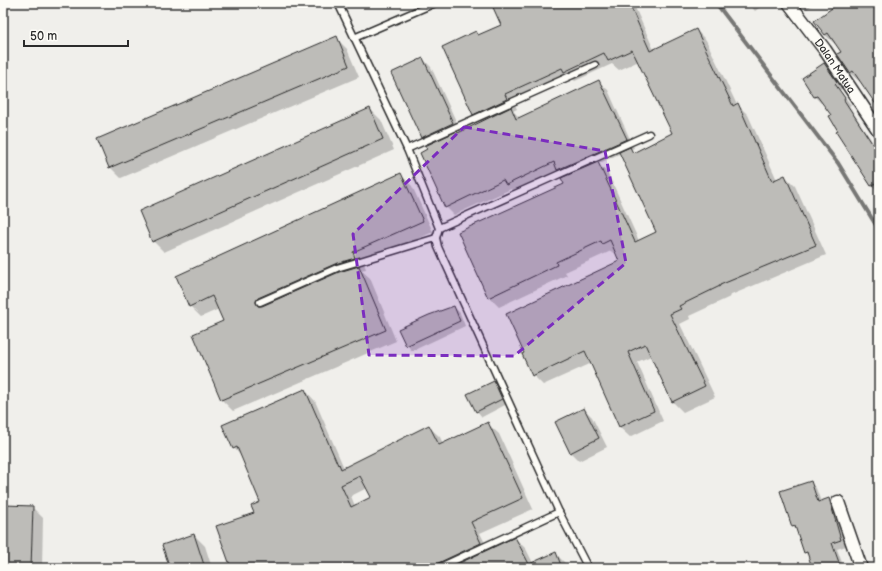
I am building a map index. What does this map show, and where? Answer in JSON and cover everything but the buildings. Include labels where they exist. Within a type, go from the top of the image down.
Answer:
[{"type":"street","name":"Dalan Matua","points":[[789,3],[826,50],[879,131]]},
{"type":"street","points":[[838,502],[861,568]]},
{"type":"lane","points":[[338,3],[407,149],[439,228],[436,238],[438,247],[559,512],[588,568]]},
{"type":"lane","points":[[354,38],[435,3]]},
{"type":"lane","points":[[407,149],[595,65]]},
{"type":"lane","points":[[439,228],[650,134]]},
{"type":"lane","points":[[260,302],[337,268],[436,238]]},
{"type":"lane","points":[[438,568],[559,512]]},
{"type":"highlighted area","points":[[464,127],[605,151],[626,263],[514,356],[369,355],[353,234]]},
{"type":"waterway","points":[[716,3],[838,163],[879,230]]}]
